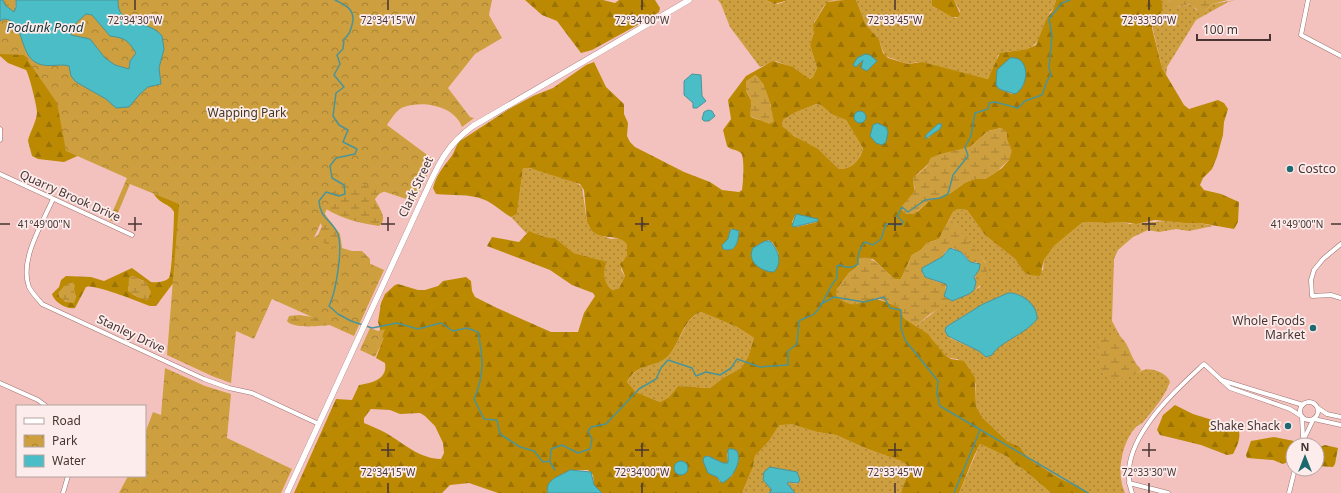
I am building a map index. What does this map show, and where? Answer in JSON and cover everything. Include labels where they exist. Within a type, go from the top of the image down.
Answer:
[{"type":"main road","name":"Clark Street","points":[[287,493],[442,157],[451,144],[473,126],[689,0]]},
{"type":"street","points":[[1308,0],[1301,35],[1341,56]]},
{"type":"street","points":[[0,129],[0,140]]},
{"type":"street","name":"Quarry Brook Drive","points":[[0,174],[132,235]]},
{"type":"street","name":"Stanley Drive","points":[[53,199],[28,257],[26,272],[30,288],[42,304],[204,379],[229,388],[252,393],[319,424]]},
{"type":"street","points":[[1341,244],[1314,270],[1311,280],[1312,296],[1331,295],[1341,298]]},
{"type":"street","points":[[1132,493],[1129,483],[1129,468],[1140,436],[1184,382],[1204,364],[1230,388],[1290,409],[1308,420],[1314,419],[1341,425]]},
{"type":"street","points":[[1221,380],[1303,405],[1311,403],[1327,414],[1341,417]]},
{"type":"street","points":[[0,383],[38,400],[45,405]]},
{"type":"street","points":[[1303,405],[1300,409],[1302,416],[1303,437]]},
{"type":"street","points":[[1303,437],[1318,413],[1317,408]]},
{"type":"street","points":[[63,493],[68,477]]},
{"type":"street","points":[[1290,493],[1293,477]]},
{"type":"street","points":[[1129,483],[1168,493]]},
{"type":"green space","points":[[3,0],[16,0],[15,12],[12,12],[5,5]]},
{"type":"green space","name":"Wapping Park","points":[[17,0],[492,0],[489,15],[502,38],[475,54],[448,88],[470,117],[474,118],[462,127],[453,114],[446,110],[438,106],[420,104],[401,108],[394,114],[387,125],[434,160],[415,202],[341,177],[314,238],[384,270],[354,336],[272,299],[254,339],[236,331],[231,383],[212,376],[167,355],[179,204],[130,184],[114,222],[109,220],[127,178],[66,151],[57,103],[24,55],[0,54],[0,11],[18,14]]},
{"type":"green space","points":[[310,0],[174,282],[156,306],[150,306],[90,287],[86,287],[75,308],[65,307],[53,297],[52,294],[59,287],[61,280],[66,276],[91,277],[104,281],[132,268],[151,282],[160,282],[169,278],[173,247],[174,212],[170,207],[161,202],[152,191],[82,154],[64,162],[38,159],[32,156],[28,141],[37,116],[37,109],[26,70],[8,63],[0,56],[0,21]],"holes":[[[132,276],[144,281],[148,300],[130,292],[128,289]],[[63,289],[74,290],[76,298],[66,302],[59,296],[59,292]]]},
{"type":"green space","points":[[525,0],[603,0],[615,3],[619,0],[655,0],[660,8],[659,12],[652,17],[592,50],[581,53],[557,21],[542,15]]},
{"type":"green space","points":[[718,0],[766,0],[771,3],[778,4],[789,0],[844,0],[830,1],[827,3],[814,22],[814,32],[810,45],[817,68],[813,77],[810,79],[796,69],[776,61],[760,67],[730,27]]},
{"type":"green space","points":[[766,0],[789,0],[774,4]]},
{"type":"green space","points":[[856,0],[932,0],[932,6],[955,18],[958,17],[960,11],[954,0],[1056,0],[1053,10],[1050,12],[1044,31],[1038,41],[1028,48],[998,55],[996,65],[988,79],[918,62],[908,64],[885,56],[880,43],[866,25]]},
{"type":"green space","points":[[856,0],[866,25],[879,40],[883,53],[888,58],[908,64],[922,62],[988,79],[1000,53],[1027,49],[1036,45],[1047,18],[1053,10],[1056,0],[1161,0],[1162,10],[1160,15],[1153,22],[1152,28],[1162,68],[1184,105],[1189,109],[1218,100],[1224,103],[1228,109],[1217,157],[1212,169],[1203,178],[1200,185],[1204,190],[1221,194],[1239,202],[1238,222],[1234,229],[1200,223],[1155,220],[1136,224],[1124,222],[1083,222],[1054,246],[1044,260],[1040,276],[1030,275],[1024,272],[1015,259],[985,235],[967,210],[958,209],[953,212],[939,239],[927,243],[921,250],[912,255],[901,279],[894,279],[873,259],[860,258],[857,267],[849,273],[837,289],[878,299],[900,308],[904,318],[928,334],[945,355],[951,359],[964,361],[975,378],[976,406],[982,417],[1007,441],[1020,447],[1028,458],[1059,478],[1091,493],[1051,493],[1023,469],[1014,464],[1008,457],[980,444],[959,493],[901,493],[907,476],[907,465],[901,461],[865,448],[836,435],[817,432],[792,424],[779,425],[769,441],[755,456],[753,467],[742,493],[602,493],[594,485],[593,475],[588,470],[570,470],[553,479],[547,490],[548,493],[498,493],[469,483],[450,485],[442,493],[294,493],[336,399],[352,400],[359,385],[378,380],[384,373],[385,363],[376,358],[383,339],[379,334],[380,329],[378,322],[381,303],[385,294],[395,285],[398,284],[418,290],[425,290],[438,286],[443,281],[466,277],[471,281],[472,291],[475,297],[497,308],[551,332],[578,332],[584,313],[595,296],[593,293],[572,285],[550,270],[487,246],[492,237],[519,242],[529,231],[545,237],[555,238],[574,253],[604,261],[606,264],[604,275],[606,282],[613,290],[619,288],[625,276],[620,264],[627,256],[627,244],[619,239],[601,236],[592,231],[587,222],[584,190],[580,184],[530,168],[523,168],[517,214],[511,217],[485,200],[479,198],[436,194],[433,188],[436,180],[460,141],[509,109],[533,96],[553,88],[586,65],[594,62],[606,87],[624,104],[624,114],[628,123],[627,136],[635,147],[684,172],[710,182],[722,190],[739,192],[742,190],[743,182],[742,155],[741,153],[727,146],[723,130],[731,119],[728,100],[746,76],[773,61],[793,67],[810,79],[813,77],[817,68],[810,45],[814,32],[813,25],[827,2]],"holes":[[[1006,62],[1026,74],[1023,86],[1012,94],[999,89],[997,80],[998,71]],[[755,75],[763,84],[771,106],[759,120],[751,117],[751,100],[746,91]],[[816,104],[821,105],[832,114],[846,120],[863,148],[862,152],[858,160],[851,166],[848,168],[839,169],[818,149],[794,136],[782,126],[783,120],[794,113]],[[936,126],[941,127],[928,138],[926,135]],[[1001,128],[1008,142],[1009,160],[1002,168],[985,179],[975,179],[966,182],[949,194],[930,200],[917,212],[909,199],[915,191],[914,179],[931,158],[970,147],[988,131]],[[796,214],[817,222],[797,227],[792,222]],[[731,229],[739,231],[737,243],[733,249],[724,250],[722,245],[728,239]],[[769,240],[773,243],[779,254],[757,245]],[[701,312],[737,327],[754,338],[748,357],[741,368],[723,378],[710,388],[678,386],[669,397],[660,402],[636,392],[627,382],[631,376],[641,368],[663,360],[668,356],[676,345],[686,325],[695,315]],[[371,409],[390,410],[400,414],[420,413],[435,426],[443,443],[444,453],[441,459],[426,456],[412,450],[383,432],[364,423],[364,418]],[[727,453],[739,460],[732,476],[720,482],[717,477],[710,474],[708,456],[723,463],[728,463]]]},
{"type":"green space","points":[[932,0],[954,0],[960,14],[958,17],[952,17],[932,6]]},
{"type":"green space","points":[[1161,0],[1170,0],[1169,2],[1178,7],[1191,4],[1196,10],[1205,11],[1212,4],[1236,0],[1228,2],[1196,20],[1167,67],[1166,75],[1162,68],[1152,25],[1160,15]]},
{"type":"green space","points":[[1170,0],[1228,0],[1212,4],[1201,13],[1190,4],[1173,8],[1169,4]]},
{"type":"green space","points":[[755,75],[762,83],[770,103],[774,122],[769,124],[750,116],[751,100],[746,91],[746,81]]},
{"type":"green space","points":[[816,104],[821,105],[846,120],[863,147],[858,159],[848,168],[839,169],[823,154],[785,130],[782,126],[783,120],[794,113]]},
{"type":"green space","points":[[386,125],[385,191],[379,194],[375,199],[382,212],[382,223],[379,226],[358,222],[326,209],[324,213],[340,234],[342,248],[352,251],[362,251],[370,259],[370,264],[330,325],[301,326],[290,324],[287,321],[289,316],[299,315],[313,317],[312,239],[318,235],[322,226],[312,209]]},
{"type":"green space","points":[[1001,128],[1007,132],[1007,139],[1012,151],[1009,160],[994,174],[985,179],[975,179],[966,182],[949,194],[930,200],[914,214],[905,214],[901,209],[915,191],[913,178],[926,167],[931,158],[940,154],[970,147],[988,131]]},
{"type":"green space","points":[[523,168],[544,171],[578,184],[582,187],[587,222],[594,233],[611,239],[620,238],[627,243],[627,257],[622,261],[621,270],[625,276],[619,288],[613,290],[605,283],[600,260],[574,253],[555,238],[545,237],[532,232],[526,233],[511,217],[517,214]]},
{"type":"green space","points":[[958,209],[967,210],[985,235],[1015,259],[1024,272],[1043,270],[1044,260],[1054,246],[1083,222],[1124,222],[1130,224],[1165,221],[1200,223],[1213,226],[1189,231],[1176,229],[1159,232],[1148,230],[1133,237],[1118,250],[1114,259],[1112,321],[1120,336],[1098,350],[1102,372],[1104,375],[1140,372],[1147,369],[1161,373],[1170,382],[1159,402],[1144,421],[1135,428],[1126,442],[1121,460],[1121,478],[1125,493],[1091,493],[1059,478],[1028,458],[1020,447],[1007,441],[982,417],[976,406],[976,384],[958,359],[953,359],[946,356],[927,334],[916,326],[947,302],[980,287],[986,263],[950,218],[953,212]],"holes":[[[1008,293],[1014,293],[1023,297],[1027,301],[1037,319],[1026,329],[1000,346],[992,355],[986,357],[979,351],[950,338],[946,327],[983,304]]]},
{"type":"green space","points":[[950,218],[988,266],[984,280],[977,288],[974,290],[977,262],[970,262],[964,254],[953,248],[946,251],[942,257],[922,270],[923,275],[935,281],[946,284],[945,297],[952,301],[930,314],[916,326],[904,318],[900,308],[880,299],[875,298],[853,304],[843,301],[837,296],[837,289],[849,273],[857,267],[860,258],[865,257],[874,261],[894,279],[901,279],[912,255],[921,250],[927,243],[939,239]]},
{"type":"green space","points":[[132,276],[146,282],[151,292],[148,300],[139,298],[128,291],[129,278]]},
{"type":"green space","points":[[72,282],[75,285],[74,290],[76,298],[74,303],[65,301],[58,294],[64,286]]},
{"type":"green space","points":[[701,312],[737,327],[754,338],[748,357],[741,368],[723,378],[710,388],[678,386],[669,397],[660,402],[636,392],[627,382],[644,366],[672,351],[688,323]]},
{"type":"green space","points":[[370,328],[378,331],[385,329],[382,337],[384,338],[375,357],[360,350]]},
{"type":"green space","points":[[1120,336],[1124,340],[1134,361],[1141,371],[1119,380],[1104,375],[1100,369],[1098,343],[1101,338]]},
{"type":"green space","points":[[165,368],[205,386],[231,394],[227,438],[292,469],[281,493],[119,493],[127,477],[146,477],[146,430],[153,412],[161,415]]},
{"type":"green space","points":[[1175,405],[1193,414],[1238,428],[1239,438],[1233,454],[1227,455],[1201,445],[1160,435],[1157,430],[1163,415]]},
{"type":"green space","points":[[786,423],[799,425],[817,432],[836,435],[865,448],[901,461],[907,465],[907,476],[901,493],[795,493],[787,484],[789,482],[797,484],[798,474],[769,493],[742,493],[753,467],[755,456],[769,441],[779,424]]},
{"type":"green space","points":[[1274,437],[1285,439],[1285,463],[1283,464],[1273,460],[1247,458],[1246,455],[1251,441]]},
{"type":"green space","points":[[980,444],[1008,457],[1014,464],[1023,469],[1051,493],[959,493]]},
{"type":"green space","points":[[1325,445],[1338,448],[1333,467],[1325,466]]},
{"type":"water","name":"Podunk Pond","points":[[0,0],[3,0],[5,5],[14,12],[16,0],[118,0],[119,9],[122,15],[134,22],[149,27],[162,36],[164,49],[159,68],[161,84],[148,87],[129,107],[116,108],[106,99],[76,82],[71,76],[69,66],[48,66],[35,62],[26,51],[15,25],[4,19],[0,21]],"holes":[[[86,14],[92,15],[110,36],[126,40],[136,53],[130,61],[129,69],[115,65],[105,58],[90,39],[71,35],[72,28]]]},
{"type":"water","points":[[865,54],[870,55],[877,61],[867,71],[861,68],[863,60],[856,67],[853,65],[857,58]]},
{"type":"water","points":[[1010,58],[1017,58],[1021,61],[1026,72],[1023,85],[1015,94],[999,89],[996,85],[997,70]]},
{"type":"water","points":[[692,74],[701,75],[702,96],[706,101],[697,108],[693,108],[693,103],[684,95],[684,81]]},
{"type":"water","points":[[708,110],[712,111],[715,116],[709,121],[704,121],[702,119],[704,112]]},
{"type":"water","points":[[860,111],[864,113],[866,117],[864,121],[860,123],[856,121],[854,117],[856,113]]},
{"type":"water","points":[[877,123],[886,127],[888,132],[886,142],[882,145],[876,143],[870,136],[873,125]]},
{"type":"water","points":[[938,124],[942,124],[940,129],[925,139],[926,135]]},
{"type":"water","points":[[796,214],[818,219],[818,221],[794,227],[792,226]]},
{"type":"water","points":[[733,229],[739,231],[736,246],[727,250],[723,249],[722,245],[728,239],[730,231]]},
{"type":"water","points":[[765,241],[770,241],[777,252],[779,260],[777,268],[774,272],[769,272],[760,268],[753,262],[751,253],[753,248]]},
{"type":"water","points":[[950,248],[961,252],[970,262],[980,264],[979,270],[974,277],[976,282],[974,290],[969,294],[952,301],[944,296],[947,287],[946,284],[925,277],[922,271],[922,268],[942,257]]},
{"type":"water","points":[[1008,293],[1013,293],[1028,300],[1035,309],[1037,319],[1026,329],[995,350],[992,355],[986,357],[979,351],[948,336],[945,331],[946,327],[983,304]]},
{"type":"water","points":[[728,449],[737,451],[738,460],[733,474],[722,483],[717,477],[708,473],[703,461],[704,457],[708,456],[723,463],[728,463]]},
{"type":"water","points":[[678,461],[684,461],[688,465],[688,471],[684,475],[678,475],[674,471],[674,465]]},
{"type":"water","points":[[770,467],[797,472],[800,480],[798,483],[787,483],[795,493],[769,493],[772,490],[763,480],[764,472]]},
{"type":"water","points":[[570,470],[591,472],[594,485],[602,493],[548,493],[548,484],[554,478]]},
{"type":"waterway","points":[[335,0],[344,4],[350,10],[353,20],[349,33],[344,39],[343,49],[337,55],[340,64],[334,75],[344,87],[336,93],[333,116],[339,125],[348,130],[343,142],[357,149],[355,154],[336,158],[330,166],[332,178],[344,185],[345,194],[339,196],[326,192],[319,201],[323,215],[337,232],[340,247],[338,269],[332,299],[329,306],[338,314],[351,321],[372,328],[397,323],[418,329],[441,323],[453,331],[467,328],[478,332],[482,366],[480,382],[474,399],[484,419],[497,420],[500,434],[520,447],[534,451],[543,462],[550,461],[551,449],[562,445],[578,453],[590,449],[592,439],[588,431],[591,427],[606,424],[639,389],[656,379],[661,368],[668,360],[692,368],[696,376],[706,372],[720,375],[731,368],[737,359],[760,367],[788,365],[788,351],[797,344],[799,321],[817,311],[837,278],[837,266],[840,265],[849,267],[858,264],[859,252],[865,242],[873,245],[881,239],[886,224],[901,225],[903,222],[897,216],[902,207],[908,212],[925,200],[940,198],[948,194],[953,175],[968,156],[965,147],[971,136],[975,113],[988,109],[989,103],[995,102],[1018,108],[1025,101],[1042,95],[1051,75],[1049,68],[1052,35],[1049,19],[1062,3],[1070,0]]},
{"type":"waterway","points":[[821,304],[834,297],[864,302],[884,297],[890,308],[901,310],[901,328],[905,340],[938,381],[937,394],[940,406],[1088,493]]},
{"type":"waterway","points":[[954,493],[980,430]]},
{"type":"waterway","points":[[550,462],[555,470]]},
{"type":"place","name":"Costco","points":[[1290,169]]},
{"type":"place","name":"Whole Foods Market","points":[[1313,328]]},
{"type":"place","name":"Shake Shack","points":[[1288,426]]}]
